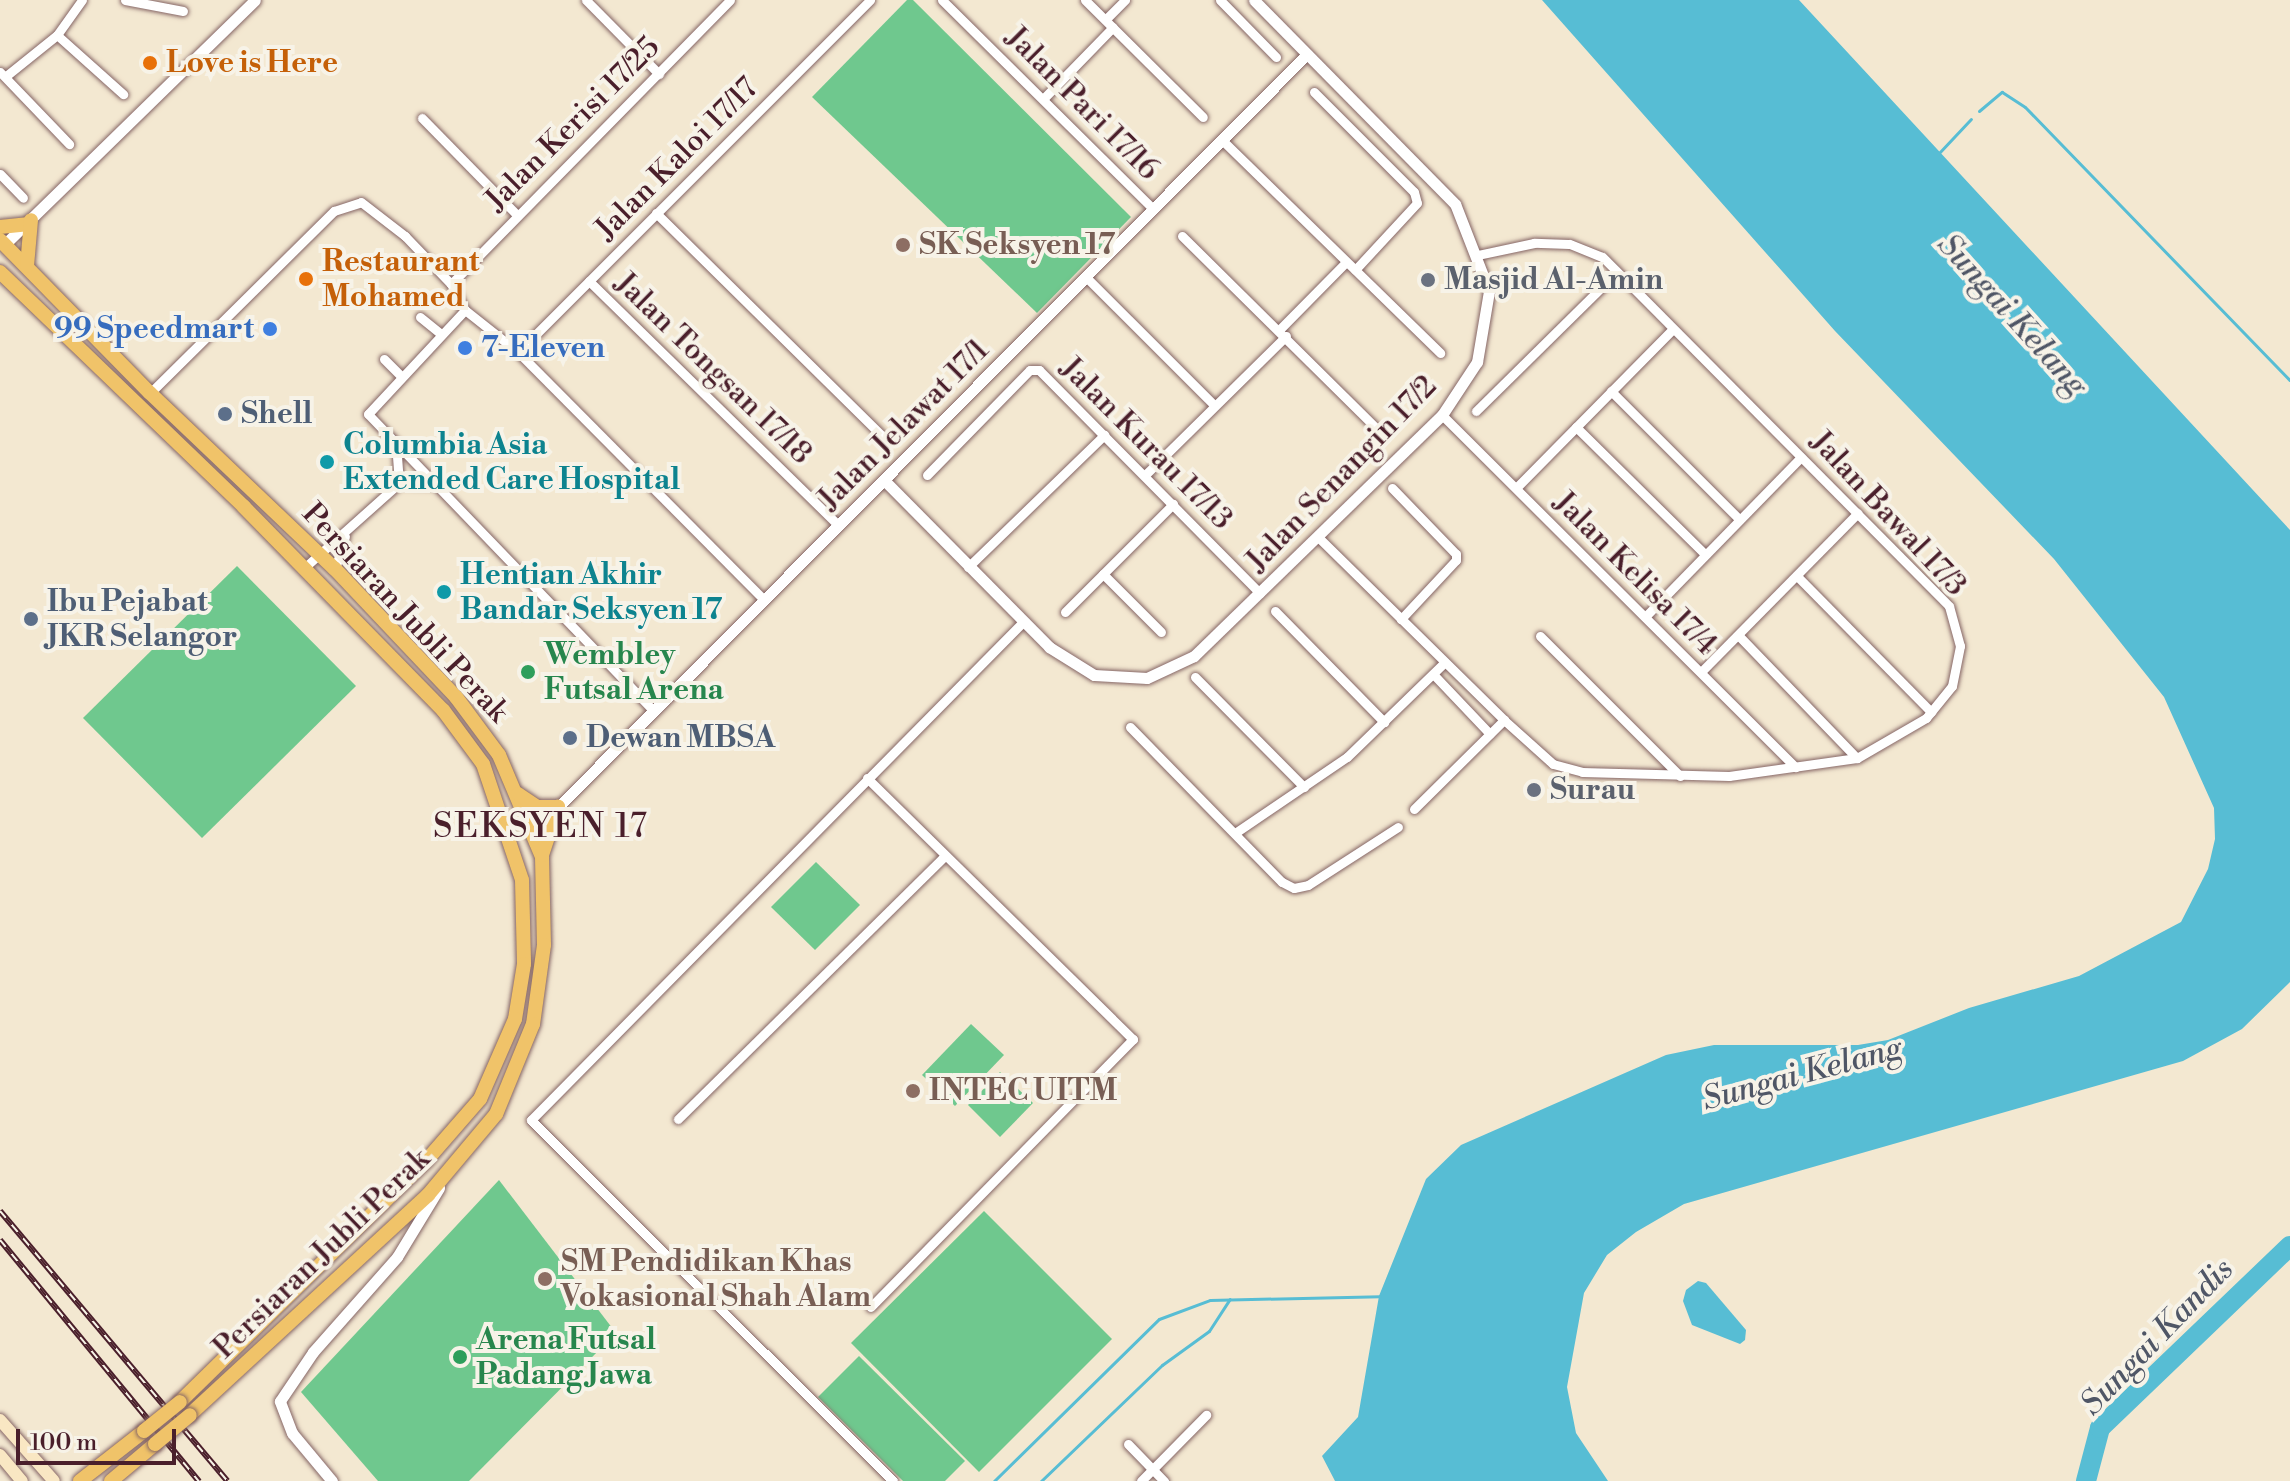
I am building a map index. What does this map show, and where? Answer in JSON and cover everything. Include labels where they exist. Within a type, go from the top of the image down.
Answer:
[{"type":"main road","points":[[0,227],[29,222],[27,266]]},
{"type":"main road","name":"Persiaran Jubli Perak","points":[[2,245],[27,266],[150,393],[335,569],[479,724],[518,794],[542,857],[544,945],[533,1024],[506,1099],[447,1174],[386,1234],[190,1415],[111,1481]]},
{"type":"main road","name":"Persiaran Jubli Perak","points":[[0,272],[304,568],[466,739],[483,764],[517,857],[525,938],[515,1019],[480,1099],[426,1161],[180,1402],[80,1481]]},
{"type":"main road","points":[[518,794],[537,807],[558,807],[542,857]]},
{"type":"main road","points":[[517,857],[532,826]]},
{"type":"main road","points":[[426,1161],[465,1152]]},
{"type":"main road","points":[[0,1420],[54,1481]]},
{"type":"main road","points":[[0,1455],[22,1481]]},
{"type":"street","points":[[69,144],[3,74],[57,35],[82,0]]},
{"type":"street","points":[[125,0],[183,11]]},
{"type":"street","points":[[2,245],[255,0]]},
{"type":"street","points":[[586,0],[659,74]]},
{"type":"street","name":"Jalan Pari 17/16","points":[[942,0],[1153,209]]},
{"type":"street","points":[[1085,0],[1203,117]]},
{"type":"street","points":[[1043,99],[1110,23],[1125,0]]},
{"type":"street","points":[[1220,0],[1276,57]]},
{"type":"street","name":"Jalan Senangin 17/2","points":[[884,480],[1049,647],[1094,675],[1147,678],[1194,656],[1319,538],[1442,415],[1477,362],[1489,291],[1478,255],[1455,204],[1254,0]]},
{"type":"street","name":"Jalan Kerisi 17/25","points":[[451,284],[516,214],[659,74],[726,1]]},
{"type":"street","name":"Jalan Kaloi 17/17","points":[[518,352],[865,1]]},
{"type":"street","points":[[57,35],[123,94]]},
{"type":"street","name":"Jalan Jelawat 17/1","points":[[532,826],[558,807],[1307,54]]},
{"type":"street","points":[[1314,92],[1414,192],[1417,203],[1355,270]]},
{"type":"street","points":[[422,118],[516,214]]},
{"type":"street","points":[[1222,140],[1440,353]]},
{"type":"street","points":[[0,174],[23,198]]},
{"type":"street","points":[[150,393],[334,211],[350,202],[372,207],[451,284],[465,310],[518,352],[764,600]]},
{"type":"street","points":[[656,213],[886,440]]},
{"type":"street","points":[[1182,236],[1378,430]]},
{"type":"street","name":"Jalan Bawal 17/3","points":[[1319,538],[1553,764],[1618,776],[1729,776],[1857,758],[1931,712],[1952,686],[1960,646],[1949,606],[1602,257],[1569,244],[1534,243],[1478,255]]},
{"type":"street","points":[[1145,475],[1346,262]]},
{"type":"street","points":[[1476,411],[1617,272]]},
{"type":"street","points":[[1086,277],[1214,405]]},
{"type":"street","name":"Jalan Tongsan 17/18","points":[[589,281],[838,525]]},
{"type":"street","points":[[465,310],[368,410],[395,442],[654,711]]},
{"type":"street","points":[[420,317],[441,334]]},
{"type":"street","points":[[1516,488],[1673,329]]},
{"type":"street","points":[[384,359],[401,376]]},
{"type":"street","name":"Jalan Kurau 17/13","points":[[927,475],[1030,370],[1039,370],[1260,593]]},
{"type":"street","points":[[1611,391],[1739,519]]},
{"type":"street","name":"Jalan Kelisa 17/4","points":[[1442,415],[1795,767]]},
{"type":"street","points":[[1576,427],[1705,554]]},
{"type":"street","points":[[968,567],[1104,435]]},
{"type":"street","points":[[304,568],[317,551],[345,536],[399,483],[401,462],[395,442]]},
{"type":"street","points":[[1645,617],[1801,457]]},
{"type":"street","points":[[399,483],[436,484]]},
{"type":"street","points":[[1392,488],[1456,554],[1456,560],[1401,619]]},
{"type":"street","points":[[1065,612],[1173,504]]},
{"type":"street","points":[[1701,672],[1858,513]]},
{"type":"street","points":[[335,569],[345,536]]},
{"type":"street","points":[[1103,574],[1161,632]]},
{"type":"street","points":[[1797,576],[1931,712]]},
{"type":"street","points":[[1275,611],[1384,722]]},
{"type":"street","points":[[893,1481],[531,1120],[1023,622]]},
{"type":"street","points":[[1540,636],[1680,776]]},
{"type":"street","points":[[1739,636],[1857,758]]},
{"type":"street","points":[[1235,833],[1304,787],[1384,722],[1445,662]]},
{"type":"street","points":[[1434,675],[1490,734]]},
{"type":"street","points":[[1195,677],[1304,787]]},
{"type":"street","points":[[1414,809],[1504,720]]},
{"type":"street","points":[[1130,727],[1294,888],[1308,885],[1398,827]]},
{"type":"street","points":[[867,778],[1133,1039],[871,1307]]},
{"type":"street","points":[[678,1119],[945,856]]},
{"type":"street","points":[[332,1481],[292,1433],[280,1401],[304,1364],[397,1257],[447,1174]]},
{"type":"street","points":[[386,1234],[395,1237],[397,1257]]},
{"type":"street","points":[[1141,1481],[1206,1415]]},
{"type":"street","points":[[1128,1444],[1164,1481]]},
{"type":"green space","points":[[907,0],[913,0],[1131,217],[1037,313],[812,97]]},
{"type":"green space","points":[[237,566],[356,686],[202,838],[83,718]]},
{"type":"green space","points":[[816,862],[860,905],[815,950],[771,907]]},
{"type":"green space","points":[[971,1024],[1004,1055],[955,1106],[922,1075]]},
{"type":"green space","points":[[1000,1072],[1033,1103],[1000,1137],[968,1105]]},
{"type":"green space","points":[[499,1180],[616,1333],[469,1481],[378,1481],[301,1392]]},
{"type":"green space","points":[[984,1211],[1112,1339],[979,1472],[851,1343]]},
{"type":"green space","points":[[859,1356],[965,1461],[945,1481],[903,1481],[818,1397]]},
{"type":"water","name":"Sungai Kelang","points":[[1542,0],[1799,0],[2290,530],[2290,982],[2242,1029],[2183,1061],[1684,1204],[1636,1232],[1607,1255],[1584,1293],[1567,1387],[1576,1433],[1608,1481],[1335,1481],[1322,1456],[1358,1417],[1379,1296],[1426,1179],[1461,1145],[1666,1055],[1714,1045],[1858,1045],[1888,1040],[1969,1008],[2079,976],[2181,922],[2208,869],[2215,839],[2214,808],[2164,697],[2054,559],[1835,331]]},
{"type":"water","points":[[1698,1281],[1706,1283],[1746,1330],[1745,1340],[1740,1344],[1692,1325],[1683,1301],[1686,1290]]},
{"type":"waterway","points":[[1979,111],[2002,92],[2025,107],[2290,380]]},
{"type":"waterway","points":[[1938,154],[1971,119]]},
{"type":"waterway","name":"Sungai Kandis","points":[[2086,1481],[2100,1428],[2290,1246]]},
{"type":"waterway","points":[[994,1481],[1159,1319],[1210,1300],[1380,1296]]},
{"type":"waterway","points":[[1041,1481],[1162,1365],[1209,1331],[1230,1299]]},
{"type":"railway","points":[[0,1211],[227,1481]]},
{"type":"railway","points":[[0,1240],[199,1481]]},
{"type":"place","name":"Love is Here","points":[[150,63]]},
{"type":"place","name":"SK Seksyen 17","points":[[903,245]]},
{"type":"place","name":"Restaurant Mohamed","points":[[306,279]]},
{"type":"place","name":"Masjid Al-Amin","points":[[1428,280]]},
{"type":"place","name":"99 Speedmart","points":[[270,329]]},
{"type":"place","name":"7-Eleven","points":[[465,348]]},
{"type":"place","name":"Shell","points":[[225,414]]},
{"type":"place","name":"Columbia Asia Extended Care Hospital","points":[[327,462]]},
{"type":"place","name":"Hentian Akhir Bandar Seksyen 17","points":[[444,592]]},
{"type":"place","name":"Ibu Pejabat JKR Selangor","points":[[31,619]]},
{"type":"place","name":"Wembley Futsal Arena","points":[[528,672]]},
{"type":"place","name":"Dewan MBSA","points":[[570,738]]},
{"type":"place","name":"Surau","points":[[1534,790]]},
{"type":"place","name":"INTEC UITM","points":[[913,1091]]},
{"type":"place","name":"SM Pendidikan Khas Vokasional Shah Alam","points":[[545,1279]]},
{"type":"place","name":"Arena Futsal Padang Jawa","points":[[460,1357]]},
{"type":"district","name":"SEKSYEN 17","points":[[541,828]]}]
